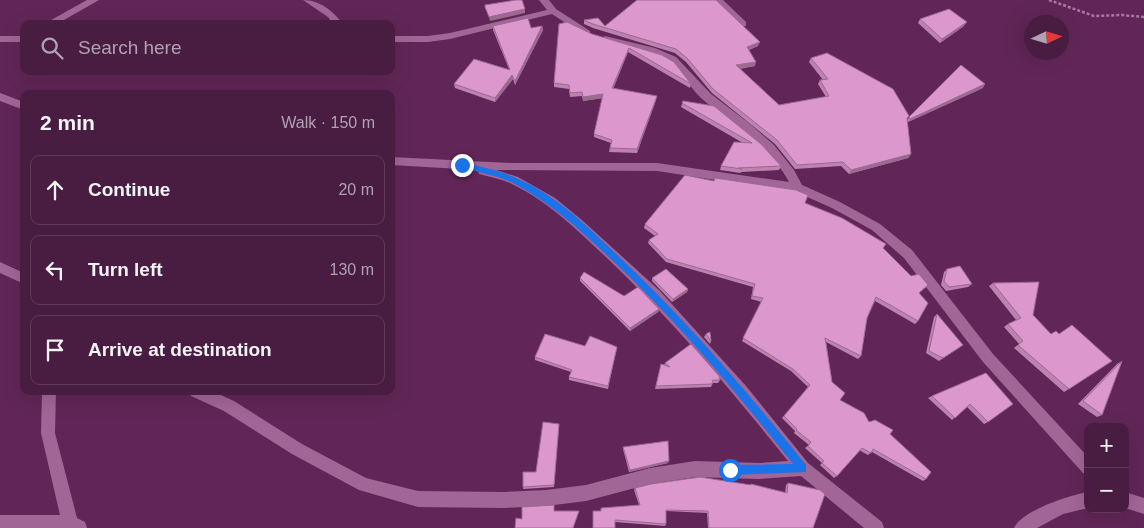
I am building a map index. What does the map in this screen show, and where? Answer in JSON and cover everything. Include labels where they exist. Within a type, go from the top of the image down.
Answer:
[{"type":"street","points":[[56,20],[94,0]]},
{"type":"street","points":[[308,0],[331,15],[335,20]]},
{"type":"street","points":[[544,0],[553,11],[583,31],[597,37],[671,57],[694,80],[699,90],[772,149],[790,171],[798,188]]},
{"type":"street","points":[[718,0],[743,24]]},
{"type":"street","points":[[395,39],[428,40],[553,11]]},
{"type":"street","points":[[0,39],[20,37]]},
{"type":"street","points":[[0,97],[20,104]]},
{"type":"street","points":[[395,161],[512,167],[656,167],[798,188],[836,205],[876,227],[908,254],[988,358],[1084,464]]},
{"type":"street","points":[[462,165],[514,180],[551,201],[579,224],[655,295],[741,390],[802,468],[876,528]]},
{"type":"street","points":[[0,267],[20,275]]},
{"type":"street","points":[[0,523],[74,526],[48,433],[49,395]]},
{"type":"street","points":[[205,395],[229,406],[297,449],[364,485],[418,499],[504,500],[546,498],[586,493],[650,476],[695,469],[759,471],[802,468]]},
{"type":"street","points":[[1022,528],[1042,516],[1077,501],[1084,500]]},
{"type":"street","points":[[1129,501],[1144,506]]},
{"type":"path","points":[[1049,0],[1094,16],[1122,15],[1144,17]]},
{"type":"building","points":[[522,0],[525,9],[489,17],[485,5]]},
{"type":"building","points":[[637,0],[716,0],[760,42],[747,47],[756,62],[736,65],[779,105],[829,96],[820,80],[828,79],[811,58],[827,53],[893,89],[909,116],[907,118],[911,154],[851,170],[843,162],[797,165],[777,140],[713,89],[687,58],[676,49],[584,20],[598,18],[605,26]]},
{"type":"building","points":[[949,9],[967,22],[942,39],[920,19]]},
{"type":"building","points":[[528,18],[531,28],[542,26],[515,81],[512,75],[495,98],[454,84],[474,59],[510,70],[493,26]]},
{"type":"building","points":[[567,22],[592,34],[662,55],[674,62],[691,84],[629,48],[612,88],[657,96],[637,149],[610,148],[612,140],[594,134],[603,94],[583,97],[582,92],[570,93],[569,85],[554,83],[559,24]]},
{"type":"building","points":[[961,65],[985,84],[910,119],[909,117]]},
{"type":"building","points":[[683,101],[714,106],[761,144],[781,166],[738,168],[742,169],[721,166],[734,142],[752,143],[682,103]]},
{"type":"building","points":[[685,175],[714,181],[715,178],[796,190],[808,195],[805,203],[842,218],[886,244],[883,248],[911,276],[919,274],[928,285],[919,293],[928,303],[918,321],[876,297],[867,318],[861,356],[825,338],[832,382],[845,393],[840,400],[864,413],[869,422],[875,420],[893,430],[890,434],[931,472],[926,479],[873,449],[871,453],[862,448],[837,476],[822,463],[824,461],[808,446],[811,442],[796,430],[784,416],[810,385],[793,369],[743,338],[763,298],[752,296],[755,284],[667,259],[649,240],[658,234],[645,224]]},
{"type":"building","points":[[960,266],[972,284],[949,287],[944,281],[947,269]]},
{"type":"building","points":[[666,269],[688,289],[673,299],[652,278]]},
{"type":"building","points":[[584,272],[624,296],[638,287],[659,309],[630,328],[580,278]]},
{"type":"building","points":[[1039,282],[1033,315],[1051,334],[1056,331],[1059,334],[1072,325],[1112,361],[1069,389],[1018,345],[1023,341],[1008,324],[1021,318],[993,283]]},
{"type":"building","points":[[937,314],[963,345],[943,358],[929,351]]},
{"type":"building","points":[[710,332],[711,341],[706,334]]},
{"type":"building","points":[[545,334],[585,346],[590,336],[617,347],[608,386],[569,377],[572,370],[535,357]]},
{"type":"building","points":[[691,344],[719,376],[720,380],[713,380],[712,384],[656,386],[661,364],[670,367],[665,363]]},
{"type":"building","points":[[1122,361],[1102,415],[1083,401]]},
{"type":"building","points":[[986,373],[1013,404],[988,422],[970,404],[955,418],[932,396]]},
{"type":"building","points":[[543,422],[559,424],[554,485],[523,487],[523,472],[536,472]]},
{"type":"building","points":[[668,441],[669,461],[630,470],[623,447]]},
{"type":"building","points":[[700,477],[751,484],[787,493],[788,483],[820,490],[825,494],[813,528],[709,528],[708,511],[666,510],[666,524],[615,520],[615,528],[593,528],[593,511],[601,511],[601,508],[640,505],[635,488]]},
{"type":"building","points":[[554,505],[554,511],[579,511],[573,528],[515,528],[516,518],[522,519],[522,507]]},
{"type":"route","points":[[462,165],[514,180],[551,201],[579,224],[655,295],[741,390],[802,468],[759,471],[730,470]]}]
